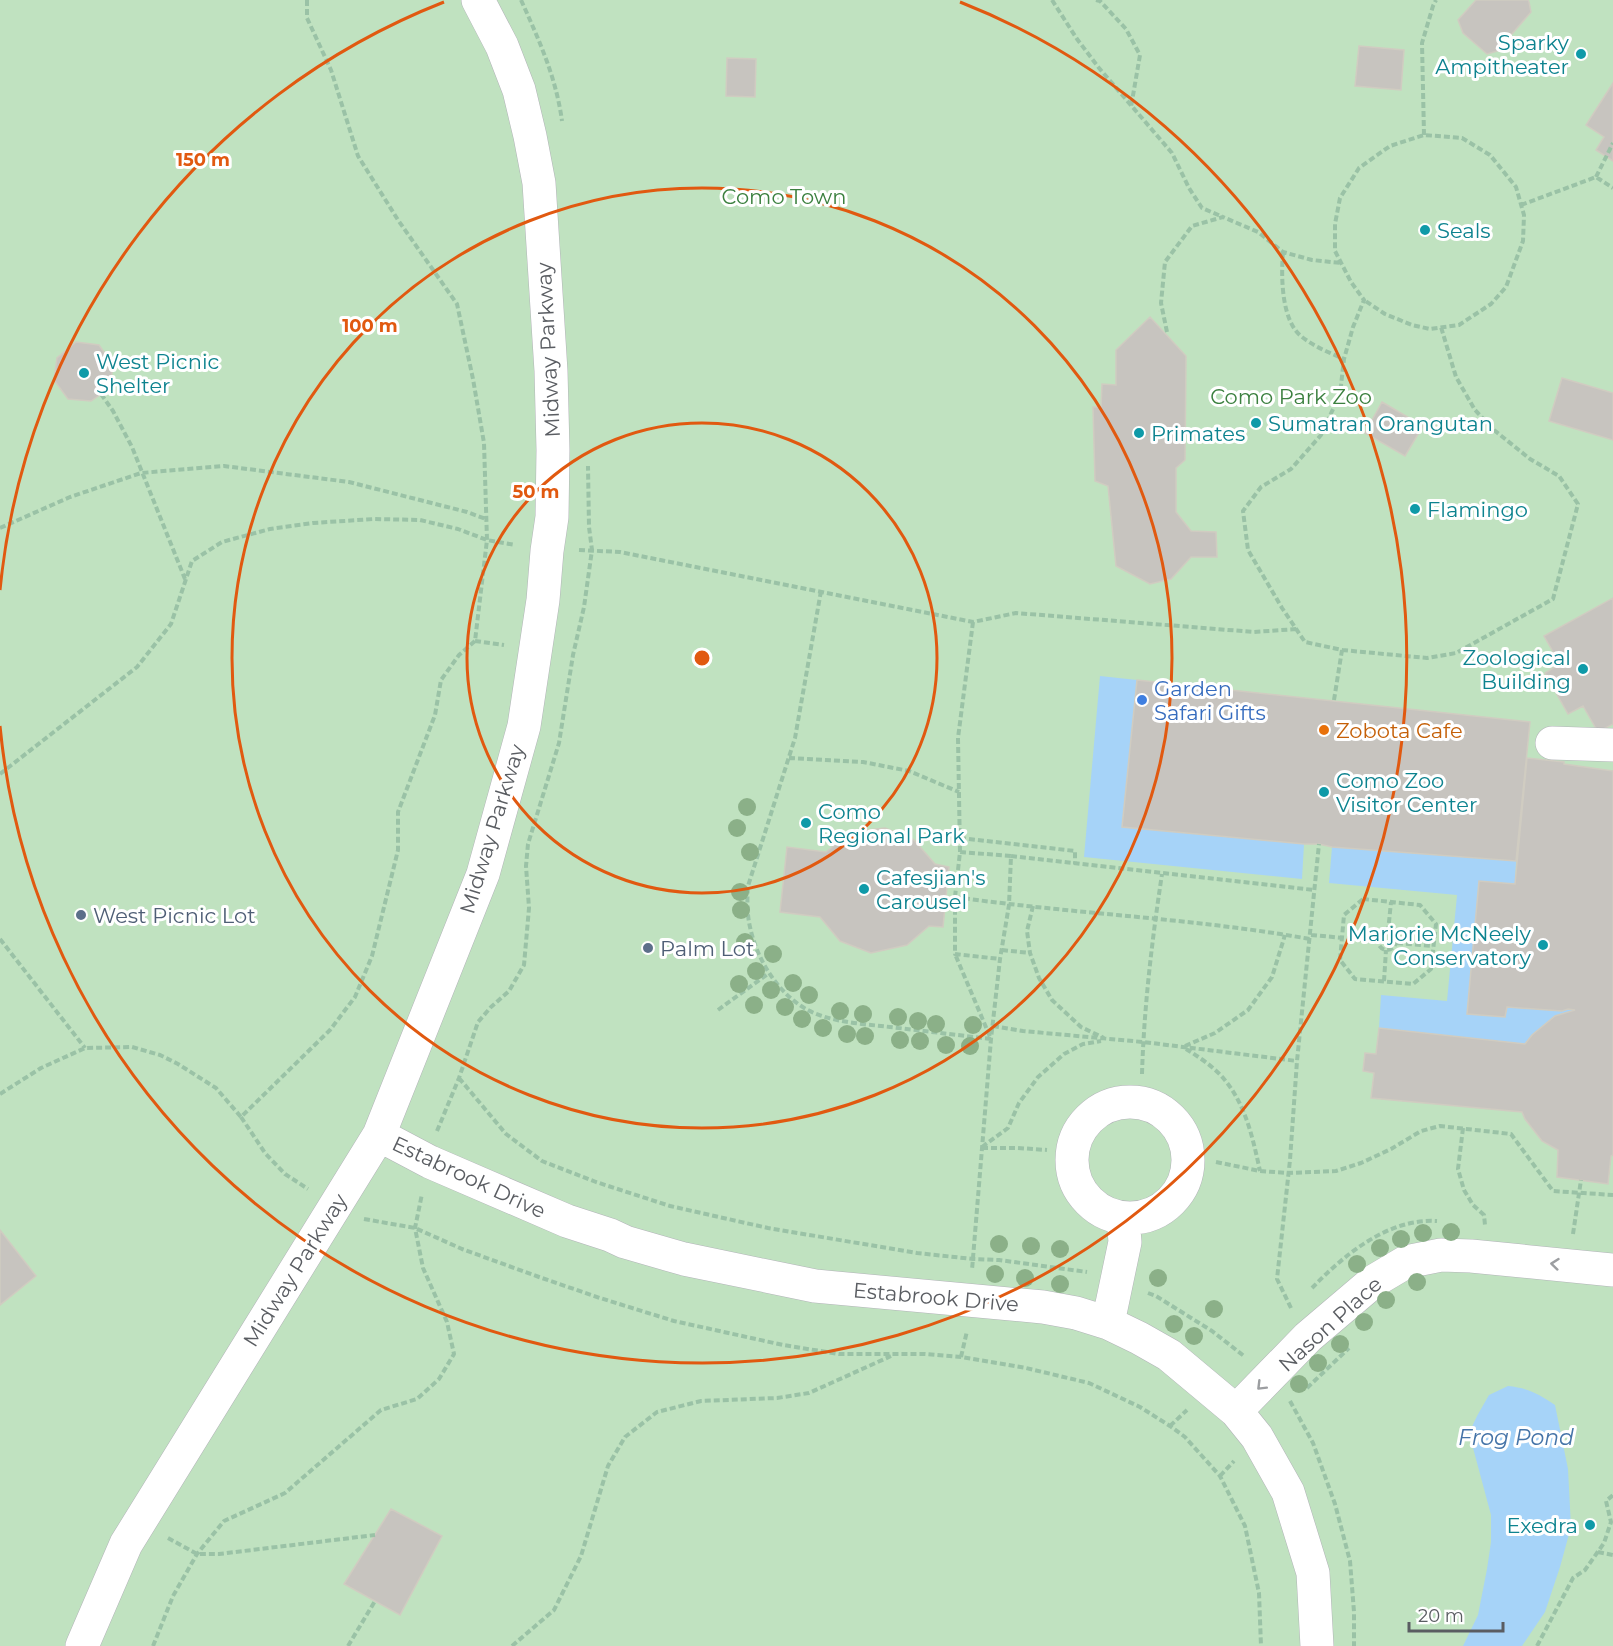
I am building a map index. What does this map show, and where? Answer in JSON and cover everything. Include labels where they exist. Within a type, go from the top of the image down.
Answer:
[{"type":"street","name":"Midway Parkway","points":[[82,1646],[126,1544],[379,1135],[483,874],[524,726],[543,600],[552,517],[554,450],[551,371],[539,183],[519,90],[502,46],[478,0]]},
{"type":"street","points":[[1552,743],[1613,745]]},
{"type":"street","name":"Estabrook Drive","points":[[379,1135],[430,1162],[567,1221],[625,1242],[684,1259],[815,1286],[1043,1307],[1076,1313],[1108,1323],[1139,1338],[1169,1355],[1236,1411],[1257,1437],[1288,1492],[1313,1574],[1317,1646]]},
{"type":"street","points":[[1108,1323],[1125,1242],[1123,1218]]},
{"type":"street","name":"Nason Place","points":[[1236,1411],[1308,1337],[1374,1281],[1406,1262],[1441,1255],[1471,1256],[1613,1270]]},
{"type":"path","points":[[241,1117],[330,1030],[355,998],[372,956],[398,850],[398,812],[435,715],[441,680],[459,655],[475,641],[487,540],[484,443],[457,304],[398,220],[358,156],[331,70],[307,18],[307,0]]},
{"type":"path","points":[[1052,0],[1099,68],[1172,153],[1188,188],[1202,208],[1258,232],[1283,252],[1312,260],[1342,263]]},
{"type":"path","points":[[1096,0],[1126,29],[1140,55],[1131,107]]},
{"type":"path","points":[[1424,135],[1422,43],[1436,0]]},
{"type":"path","points":[[1424,135],[1462,138],[1490,155],[1516,188],[1524,216],[1523,241],[1506,287],[1491,304],[1459,325],[1430,329],[1412,325],[1385,314],[1364,300],[1351,282],[1335,251],[1335,224],[1340,198],[1359,168],[1390,146],[1424,135]]},
{"type":"path","points":[[1521,205],[1596,177],[1613,143]]},
{"type":"path","points":[[1596,177],[1613,188]]},
{"type":"path","points":[[1167,332],[1161,303],[1165,261],[1192,226],[1223,217]]},
{"type":"path","points":[[1283,252],[1281,274],[1287,314],[1300,336],[1344,359]]},
{"type":"path","points":[[1364,300],[1344,359],[1340,394],[1321,435],[1291,469],[1261,487],[1243,511],[1248,550],[1305,642],[1342,650],[1427,658],[1456,653],[1553,599],[1578,504],[1559,476],[1530,459],[1494,430],[1475,410],[1456,377],[1441,327]]},
{"type":"path","points":[[101,394],[132,447],[185,579]]},
{"type":"path","points":[[0,528],[70,497],[141,472],[224,466],[349,482],[487,519]]},
{"type":"path","points":[[0,774],[137,667],[171,624],[192,561],[222,542],[270,529],[313,523],[374,519],[420,520],[459,529],[487,540]]},
{"type":"path","points":[[592,550],[620,552],[974,622],[1016,614],[1254,632],[1297,629]]},
{"type":"path","points":[[821,591],[795,738],[748,886],[747,910],[756,947],[777,984],[794,1001],[813,1013],[852,1023],[991,1039]]},
{"type":"path","points":[[974,622],[958,738],[960,852],[955,954],[991,1039]]},
{"type":"path","points":[[1334,700],[1342,650]]},
{"type":"path","points":[[789,758],[863,762],[909,771],[959,792]]},
{"type":"path","points":[[960,838],[1075,851],[1075,864]]},
{"type":"path","points":[[1308,1337],[1277,1279],[1319,844]]},
{"type":"path","points":[[960,852],[1314,890]]},
{"type":"path","points":[[961,1356],[970,1300],[991,1039],[1009,905],[1011,856]]},
{"type":"path","points":[[1142,1074],[1155,918],[1162,874]]},
{"type":"path","points":[[956,897],[1009,905],[1155,918],[1310,937],[1378,941]]},
{"type":"path","points":[[1363,899],[1391,902],[1420,905],[1436,924],[1431,969],[1413,984],[1355,979],[1340,960],[1344,915],[1363,899]]},
{"type":"path","points":[[1388,932],[1391,902]]},
{"type":"path","points":[[1033,906],[1027,931],[1030,953],[1039,978],[1052,1000],[1081,1027],[1107,1040]]},
{"type":"path","points":[[1388,932],[1394,934],[1396,943],[1393,948],[1386,950],[1380,946],[1378,941],[1380,935],[1388,932]]},
{"type":"path","points":[[1183,1047],[1215,1033],[1248,1010],[1272,977],[1285,934]]},
{"type":"path","points":[[0,939],[85,1048]]},
{"type":"path","points":[[1396,943],[1433,946]]},
{"type":"path","points":[[1002,950],[1030,953]]},
{"type":"path","points":[[1384,981],[1386,950]]},
{"type":"path","points":[[955,954],[1000,959]]},
{"type":"path","points":[[718,1010],[769,973]]},
{"type":"path","points":[[993,1026],[1297,1061]]},
{"type":"path","points":[[982,1148],[1008,1128],[1019,1103],[1038,1077],[1064,1054],[1083,1044],[1107,1040]]},
{"type":"path","points":[[0,1094],[41,1068],[85,1048],[132,1047],[160,1055],[216,1088],[241,1117],[265,1153],[285,1174],[311,1191]]},
{"type":"path","points":[[1183,1047],[1202,1059],[1224,1078],[1242,1107],[1253,1139],[1260,1171]]},
{"type":"path","points":[[1216,1162],[1260,1171],[1288,1173],[1336,1171],[1361,1163],[1421,1131],[1440,1125],[1511,1134],[1553,1191],[1613,1195]]},
{"type":"path","points":[[1463,1128],[1458,1169],[1464,1190],[1473,1205],[1484,1215],[1485,1228]]},
{"type":"path","points":[[982,1148],[1047,1150]]},
{"type":"path","points":[[1573,1238],[1581,1180]]},
{"type":"path","points":[[361,1219],[415,1228],[462,1249],[539,1277],[674,1321],[783,1345],[839,1354],[961,1356],[1089,1383],[1140,1407],[1185,1437],[1220,1476],[1245,1526],[1259,1593],[1261,1646]]},
{"type":"path","points":[[1300,1395],[1356,1341]]},
{"type":"path","points":[[513,1646],[554,1610],[580,1556],[608,1466],[625,1437],[657,1412],[701,1401],[777,1398],[809,1393],[892,1355]]},
{"type":"path","points":[[1220,1476],[1292,1403]]},
{"type":"path","points":[[1537,1646],[1573,1578],[1585,1570],[1604,1543],[1611,1522],[1606,1501],[1613,1495]]},
{"type":"path","points":[[139,1523],[196,1554],[219,1554],[375,1535]]},
{"type":"path","points":[[1598,1552],[1613,1555]]},
{"type":"path","points":[[348,1646],[375,1601]]},
{"type":"green space","name":"Como Regional Park","points":[[0,0],[1613,0],[1613,1646],[0,1646]]},
{"type":"water","points":[[1100,676],[1137,680],[1122,826],[1304,844],[1302,879],[1084,857]]},
{"type":"water","points":[[1332,847],[1516,861],[1515,884],[1479,881],[1468,1013],[1505,1017],[1507,1007],[1575,1010],[1555,1016],[1532,1035],[1525,1044],[1379,1028],[1381,995],[1447,1001],[1457,895],[1329,883]]},
{"type":"water","name":"Frog Pond","points":[[1508,1386],[1533,1392],[1555,1405],[1568,1469],[1571,1527],[1545,1612],[1522,1646],[1463,1646],[1478,1615],[1491,1542],[1491,1515],[1469,1433],[1489,1395]]},
{"type":"building","points":[[1476,0],[1528,0],[1531,12],[1497,51],[1487,54],[1463,33],[1458,20]]},
{"type":"building","points":[[1359,46],[1404,50],[1401,90],[1355,86]]},
{"type":"building","points":[[727,58],[756,59],[755,97],[726,96]]},
{"type":"building","points":[[1613,83],[1613,161],[1596,150],[1604,137],[1586,125]]},
{"type":"building","name":"Primates","points":[[1150,317],[1186,356],[1185,460],[1176,468],[1176,512],[1191,531],[1216,532],[1217,557],[1191,557],[1171,579],[1150,584],[1116,566],[1108,486],[1095,481],[1093,407],[1101,407],[1102,384],[1116,385],[1116,350]]},
{"type":"building","name":"West Picnic Shelter","points":[[76,342],[99,345],[113,365],[110,388],[91,401],[68,399],[54,380],[57,358]]},
{"type":"building","points":[[1562,378],[1613,393],[1613,440],[1549,421]]},
{"type":"building","points":[[1382,402],[1423,426],[1405,456],[1365,433]]},
{"type":"building","name":"Zoological Building","points":[[1613,598],[1613,724],[1598,732],[1583,706],[1568,714],[1545,673],[1560,664],[1544,636]]},
{"type":"building","name":"Como Zoo Visitor Center","points":[[1137,680],[1530,722],[1516,861],[1332,847],[1122,827]]},
{"type":"building","name":"Marjorie McNeely Conservatory","points":[[1527,758],[1613,771],[1613,1155],[1611,1156],[1608,1184],[1557,1177],[1558,1150],[1542,1141],[1522,1112],[1371,1098],[1374,1073],[1363,1071],[1365,1053],[1376,1054],[1379,1028],[1525,1044],[1532,1035],[1555,1016],[1575,1010],[1507,1007],[1505,1017],[1467,1014],[1479,881],[1515,884]]},
{"type":"building","name":"Cafesjian's Carousel","points":[[885,828],[914,840],[935,864],[949,867],[943,927],[929,926],[907,945],[871,953],[840,941],[820,917],[780,912],[787,847],[826,852],[851,832]]},
{"type":"building","points":[[0,1230],[36,1276],[0,1305]]},
{"type":"building","points":[[391,1509],[442,1536],[400,1615],[344,1584]]},
{"type":"place","name":"Sparky Ampitheater","points":[[1581,54]]},
{"type":"place","name":"Seals","points":[[1425,230]]},
{"type":"place","name":"West Picnic Shelter","points":[[84,373]]},
{"type":"place","name":"Sumatran Orangutan","points":[[1256,423]]},
{"type":"place","name":"Primates","points":[[1139,433]]},
{"type":"place","name":"Flamingo","points":[[1415,509]]},
{"type":"place","name":"Zoological Building","points":[[1583,669]]},
{"type":"place","name":"Garden Safari Gifts","points":[[1142,700]]},
{"type":"place","name":"Zobota Cafe","points":[[1324,730]]},
{"type":"place","name":"Como Zoo Visitor Center","points":[[1324,792]]},
{"type":"place","name":"Como Regional Park","points":[[806,823]]},
{"type":"place","name":"Cafesjian's Carousel","points":[[864,889]]},
{"type":"place","name":"West Picnic Lot","points":[[81,915]]},
{"type":"place","name":"Marjorie McNeely Conservatory","points":[[1543,945]]},
{"type":"place","name":"Palm Lot","points":[[648,948]]},
{"type":"place","name":"Exedra","points":[[1590,1525]]},
{"type":"park label","name":"Como Town","points":[[784,196]]},
{"type":"park label","name":"Como Park Zoo","points":[[1291,396]]}]
